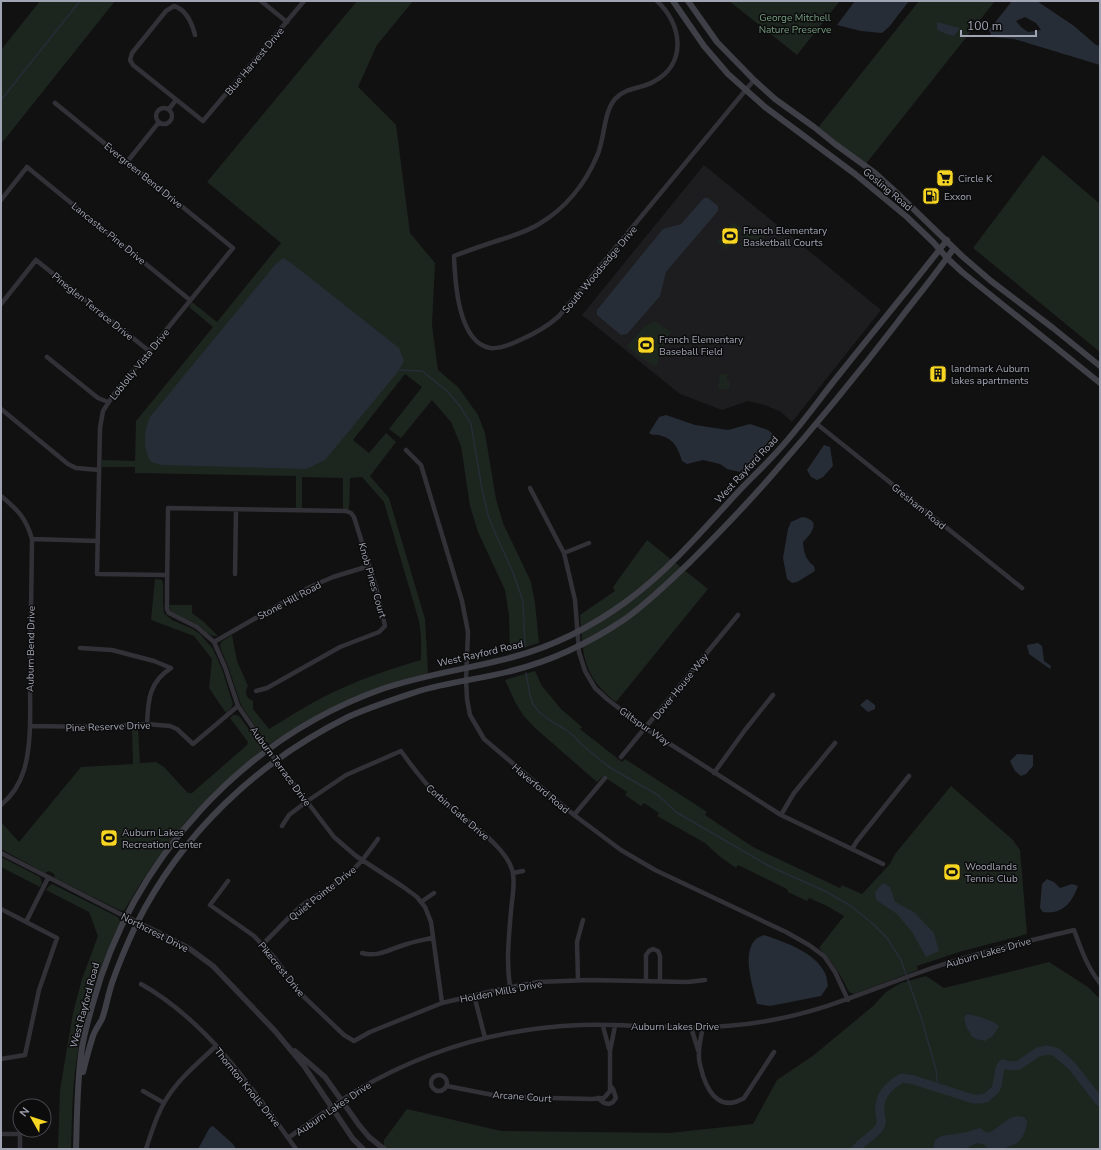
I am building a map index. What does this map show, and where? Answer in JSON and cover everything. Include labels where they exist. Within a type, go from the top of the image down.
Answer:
[{"type":"main road","name":"Gosling Road","points":[[673,1],[719,65],[765,107],[866,183],[907,217],[973,282],[1100,383]]},
{"type":"main road","name":"Gosling Road","points":[[688,1],[717,42],[754,80],[775,98],[875,173],[954,248],[1001,289],[1100,366]]},
{"type":"main road","name":"West Rayford Road","points":[[76,1149],[81,1056],[90,1013],[100,978],[112,945],[143,885],[176,837],[219,792],[239,772],[268,750],[295,732],[344,705],[411,680],[510,658],[532,651],[578,632],[627,601],[647,585],[694,540],[776,453],[947,240]]},
{"type":"main road","name":"West Rayford Road","points":[[79,1084],[94,1035],[102,1019],[114,978],[137,922],[169,869],[203,826],[248,782],[305,741],[349,717],[386,702],[423,690],[531,665],[578,646],[605,631],[638,609],[656,595],[703,549],[817,424],[954,248]]},
{"type":"main road","points":[[694,540],[703,549]]},
{"type":"street","points":[[262,1],[287,22]]},
{"type":"street","name":"Blue Harvest Drive","points":[[176,100],[203,121],[304,1]]},
{"type":"street","name":"South Woodsedge Drive","points":[[657,1],[671,17],[676,28],[678,49],[673,62],[664,74],[653,83],[628,90],[616,99],[609,110],[598,154],[578,190],[555,213],[538,225],[454,256],[455,277],[460,308],[468,331],[478,342],[489,348],[495,348],[515,342],[528,336],[560,316],[754,80]]},
{"type":"street","points":[[169,109],[176,100],[133,65],[130,60],[132,53],[166,11],[174,6],[180,8],[192,22],[195,35]]},
{"type":"street","name":"Evergreen Bend Drive","points":[[55,103],[233,248]]},
{"type":"street","points":[[159,122],[157,113],[164,108],[169,109]]},
{"type":"street","points":[[159,122],[167,124],[171,121],[172,116],[169,109]]},
{"type":"street","points":[[127,162],[159,122]]},
{"type":"street","name":"Lancaster Pine Drive","points":[[1,200],[27,167],[190,300]]},
{"type":"street","name":"Loblolly Vista Drive","points":[[167,576],[97,574],[98,470],[100,428],[103,411],[108,402],[233,248]]},
{"type":"street","name":"Pineglen Terrace Drive","points":[[1,304],[36,260],[149,351]]},
{"type":"street","points":[[47,357],[98,398],[108,402]]},
{"type":"street","points":[[1,409],[68,464],[76,468],[98,470]]},
{"type":"street","name":"Gresham Road","points":[[817,424],[1022,588]]},
{"type":"street","name":"Haverford Road","points":[[406,450],[421,465],[462,601],[468,632],[466,667],[467,699],[470,715],[484,739],[574,815],[621,850],[655,870],[786,932],[809,945],[824,956],[832,966],[848,1000]]},
{"type":"street","name":"Giltspur Way","points":[[530,488],[564,553],[575,600],[578,646],[585,671],[595,688],[645,728],[781,815],[884,864]]},
{"type":"street","name":"Auburn Bend Drive","points":[[1,496],[23,516],[32,539],[30,726],[24,771],[15,789],[1,805]]},
{"type":"street","name":"Auburn Terrace Drive","points":[[236,509],[168,508],[167,609],[169,613],[197,627],[214,642],[225,667],[238,706],[306,802],[334,837],[356,856],[417,897],[425,907],[431,922],[442,1003]]},
{"type":"street","points":[[235,574],[236,509]]},
{"type":"street","name":"Knob Pines Court","points":[[236,509],[348,512],[354,517],[362,539],[386,626],[383,630],[340,647],[267,688],[256,691]]},
{"type":"street","points":[[32,539],[98,541]]},
{"type":"street","points":[[564,553],[589,543]]},
{"type":"street","name":"Stone Hill Road","points":[[214,642],[310,587],[333,577],[369,566]]},
{"type":"street","name":"Dover House Way","points":[[622,757],[738,615]]},
{"type":"street","points":[[80,648],[112,650],[154,661],[171,668],[164,672],[155,682],[149,700],[147,724]]},
{"type":"street","points":[[714,773],[745,730],[773,695]]},
{"type":"street","name":"Pine Reserve Drive","points":[[30,726],[101,727],[147,724],[170,726],[185,735],[193,744],[238,706]]},
{"type":"street","points":[[781,815],[794,793],[835,743]]},
{"type":"street","name":"Corbin Gate Drive","points":[[306,802],[346,775],[401,751],[421,780],[441,799],[491,840],[505,855],[513,873],[508,949],[508,974],[510,987]]},
{"type":"street","points":[[852,849],[856,841],[909,776]]},
{"type":"street","points":[[574,815],[605,778]]},
{"type":"street","points":[[282,826],[289,815],[306,802]]},
{"type":"street","name":"Quiet Pointe Drive","points":[[263,944],[300,908],[343,879],[362,860],[378,839]]},
{"type":"street","name":"Northcrest Drive","points":[[1,853],[190,949],[213,966],[285,1044],[309,1074],[353,1139],[363,1149]]},
{"type":"street","points":[[513,873],[523,871]]},
{"type":"street","points":[[26,922],[48,878]]},
{"type":"street","name":"Pikecrest Drive","points":[[228,881],[210,905],[244,928],[263,944],[301,994],[344,1035],[354,1041]]},
{"type":"street","points":[[421,902],[434,893]]},
{"type":"street","points":[[1,909],[57,938],[39,990],[25,1055],[1,1059]]},
{"type":"street","points":[[578,980],[577,942],[583,920]]},
{"type":"street","name":"Auburn Lakes Drive","points":[[288,1138],[342,1100],[380,1077],[445,1050],[485,1038],[555,1027],[703,1027],[727,1026],[772,1020],[848,1000],[977,953],[1074,930],[1092,973],[1100,981]]},
{"type":"street","points":[[362,953],[376,955],[407,944],[432,938]]},
{"type":"street","points":[[646,981],[646,955],[648,951],[653,949],[658,951],[660,956],[660,981]]},
{"type":"street","name":"Holden Mills Drive","points":[[354,1041],[370,1032],[442,1003],[538,982],[578,980],[688,982],[705,980]]},
{"type":"street","name":"Thornton Knolls Drive","points":[[141,984],[168,1000],[198,1027],[216,1046],[248,1084],[296,1149]]},
{"type":"street","points":[[474,995],[485,1038]]},
{"type":"street","name":"Arcane Court","points":[[447,1086],[503,1097],[598,1098],[604,1103],[609,1104],[616,1098],[613,1088],[610,1085],[610,1051],[603,1026]]},
{"type":"street","name":"Arcane Court","points":[[610,1051],[615,1026]]},
{"type":"street","points":[[692,1027],[699,1052]]},
{"type":"street","points":[[703,1027],[700,1040],[699,1063],[710,1092],[717,1100],[730,1103],[737,1102],[744,1098],[774,1052]]},
{"type":"street","points":[[607,1038],[613,1038]]},
{"type":"street","points":[[695,1041],[700,1040]]},
{"type":"street","name":"Northcrest Drive","points":[[285,1044],[321,1072],[330,1082],[364,1131],[384,1149]]},
{"type":"street","points":[[146,1149],[164,1103],[186,1074],[216,1046]]},
{"type":"street","points":[[598,1098],[604,1098],[608,1095],[610,1085]]},
{"type":"street","points":[[143,1091],[164,1103]]},
{"type":"street","points":[[1,1134],[20,1134],[20,1149]]},
{"type":"shaded area","points":[[855,1],[909,1],[889,27],[882,33],[861,31],[837,25]]},
{"type":"shaded area","points":[[1012,1],[1037,1],[1074,26],[1096,45],[1100,46],[1100,65],[1014,39],[992,37],[989,30]],"holes":[[[1025,17],[1036,23],[1041,30],[1028,32],[1016,21]]]},
{"type":"shaded area","points":[[937,22],[960,28],[954,36],[946,34],[937,30]]},
{"type":"shaded area","points":[[704,165],[881,310],[792,422],[781,412],[765,405],[748,401],[722,410],[680,394],[582,315]]},
{"type":"shaded area","points":[[704,198],[708,198],[718,206],[718,211],[666,272],[660,296],[627,334],[621,335],[597,315],[597,310],[663,229],[681,224]]},
{"type":"shaded area","points":[[283,258],[399,348],[404,361],[397,373],[325,460],[306,469],[162,465],[151,462],[145,445],[146,428],[150,417],[275,265]]},
{"type":"shaded area","points":[[666,415],[695,425],[728,430],[750,424],[768,430],[774,435],[749,465],[740,472],[727,469],[720,464],[703,460],[687,464],[682,461],[678,449],[673,442],[666,437],[649,433],[659,417]]},
{"type":"shaded area","points":[[824,445],[830,447],[833,466],[823,477],[817,480],[811,477],[807,470]]},
{"type":"shaded area","points":[[802,517],[812,521],[813,524],[812,531],[803,542],[806,556],[814,566],[815,571],[797,582],[792,583],[787,579],[783,558],[788,529],[791,522]]},
{"type":"shaded area","points":[[1038,643],[1042,646],[1044,661],[1051,666],[1050,669],[1029,654],[1027,645]]},
{"type":"shaded area","points":[[867,699],[875,705],[875,709],[868,712],[860,705]]},
{"type":"shaded area","points":[[1017,754],[1033,755],[1033,766],[1026,774],[1021,776],[1015,771],[1010,761]]},
{"type":"shaded area","points":[[1047,879],[1054,882],[1060,888],[1072,884],[1078,886],[1070,902],[1066,906],[1056,911],[1043,912],[1040,908],[1042,884]]},
{"type":"shaded area","points":[[883,883],[890,887],[895,902],[914,912],[934,933],[939,951],[926,957],[912,932],[897,914],[876,900],[875,892]]},
{"type":"shaded area","points":[[764,935],[798,949],[814,959],[826,975],[828,986],[821,996],[770,1006],[757,1004],[749,970],[749,953],[756,939]]},
{"type":"shaded area","points":[[967,1014],[984,1018],[999,1026],[993,1036],[985,1041],[976,1039],[971,1036],[967,1029],[964,1018]]},
{"type":"shaded area","points":[[1012,1117],[1024,1117],[1027,1121],[1023,1136],[1016,1144],[1005,1149],[987,1149],[986,1146],[977,1143],[963,1149],[933,1149],[935,1140],[941,1136],[967,1132],[980,1128],[987,1133]]},
{"type":"shaded area","points":[[212,1126],[233,1144],[236,1149],[198,1149]]},
{"type":"green space","points":[[40,1],[115,1],[1,144],[1,50]]},
{"type":"green space","points":[[357,1],[413,1],[377,45],[358,87],[396,125],[410,233],[435,263],[432,325],[438,370],[458,387],[478,415],[485,433],[496,499],[503,523],[531,582],[535,603],[539,643],[510,652],[509,615],[505,590],[478,532],[470,506],[461,446],[451,422],[432,400],[401,438],[389,429],[422,387],[405,374],[353,440],[369,453],[386,433],[396,442],[370,476],[389,498],[425,619],[428,673],[395,682],[342,703],[321,713],[270,744],[265,741],[241,705],[220,647],[221,642],[232,635],[237,661],[248,686],[246,695],[253,701],[253,709],[269,729],[331,693],[380,673],[421,660],[421,636],[419,621],[384,502],[362,477],[350,478],[349,510],[343,509],[343,478],[302,477],[302,508],[296,508],[296,476],[135,473],[135,467],[102,467],[102,460],[135,461],[136,421],[213,327],[189,307],[192,302],[217,322],[281,243],[207,182]]},
{"type":"green space","name":"George Mitchell Nature Preserve","points":[[729,1],[840,1],[797,55]]},
{"type":"green space","points":[[919,1],[995,1],[865,165],[817,129]]},
{"type":"green space","points":[[1043,155],[1100,204],[1100,352],[973,248]]},
{"type":"green space","name":"French Elementary Basketball Courts","points":[[733,222],[743,230],[726,250],[717,241]]},
{"type":"green space","points":[[764,229],[764,246],[741,248],[741,238],[747,230]]},
{"type":"green space","name":"French Elementary Baseball Field","points":[[655,321],[671,332],[661,351],[657,365],[654,366],[638,356],[627,346],[645,326]]},
{"type":"green space","points":[[720,374],[727,374],[727,381],[730,382],[729,389],[718,389]]},
{"type":"green space","points":[[647,540],[708,589],[616,702],[596,683],[590,673],[584,653],[580,615],[615,591],[613,587]]},
{"type":"green space","points":[[155,579],[162,580],[164,613],[172,620],[193,629],[200,634],[213,649],[222,669],[233,704],[226,713],[209,688],[212,659],[194,636],[151,620]]},
{"type":"green space","points":[[169,605],[192,605],[192,613],[204,622],[218,636],[212,636],[195,623],[171,612]]},
{"type":"green space","points":[[535,671],[542,686],[561,709],[582,727],[580,729],[622,762],[625,759],[707,812],[705,815],[753,847],[840,888],[842,885],[862,894],[890,864],[895,854],[951,786],[1013,840],[1020,850],[1027,934],[959,952],[917,966],[918,970],[854,994],[849,992],[836,968],[819,948],[844,916],[809,898],[807,901],[788,892],[787,889],[738,865],[736,868],[719,856],[705,843],[657,816],[659,813],[644,803],[641,806],[625,795],[627,792],[603,776],[597,782],[535,728],[523,715],[515,702],[505,680]]},
{"type":"green space","points":[[233,715],[239,716],[261,745],[262,749],[260,753],[216,790],[190,817],[165,848],[142,881],[124,911],[119,910],[55,878],[54,874],[49,871],[45,873],[1,849],[1,822],[19,842],[81,767],[133,764],[132,730],[138,729],[140,763],[156,762],[164,767],[188,793],[192,793],[247,745],[248,742],[230,718]]},
{"type":"green space","points":[[1,857],[40,877],[42,883],[40,887],[1,867]]},
{"type":"green space","points":[[52,884],[116,916],[119,918],[120,922],[98,977],[81,1033],[74,1082],[71,1149],[58,1149],[60,1090],[73,1013],[82,979],[98,936],[89,912],[46,890]]},
{"type":"green space","points":[[1049,962],[1088,987],[1100,999],[1100,1149],[388,1149],[384,1146],[384,1140],[407,1109],[501,1131],[669,1133],[753,1124],[777,1080],[814,1055],[873,1006],[886,992],[901,983],[926,976],[944,988]]},
{"type":"waterway","points":[[1,100],[80,1]]},
{"type":"waterway","points":[[399,370],[422,371],[447,391],[460,406],[471,424],[488,515],[512,570],[523,601],[525,647]]},
{"type":"waterway","points":[[526,673],[530,695],[533,704],[539,712],[575,737],[581,744],[609,767],[658,795],[676,812],[769,866],[827,892],[851,906],[872,923],[887,938],[901,960],[922,1020],[936,1070],[938,1088]]},
{"type":"waterway","points":[[856,1149],[861,1143],[877,1131],[881,1124],[880,1107],[882,1097],[892,1084],[902,1078],[914,1080],[973,1099],[986,1098],[995,1090],[1000,1068],[1003,1064],[1010,1066],[1019,1065],[1038,1052],[1048,1050],[1056,1052],[1072,1066],[1100,1102]]},
{"type":"place","name":"Circle K","points":[[945,178]]},
{"type":"place","name":"Exxon","points":[[931,196]]},
{"type":"place","name":"French Elementary Basketball Courts","points":[[730,236]]},
{"type":"place","name":"French Elementary Baseball Field","points":[[646,345]]},
{"type":"place","name":"landmark Auburn lakes apartments","points":[[938,374]]},
{"type":"place","name":"Auburn Lakes Recreation Center","points":[[109,838]]},
{"type":"place","name":"Woodlands Tennis Club","points":[[952,872]]}]
